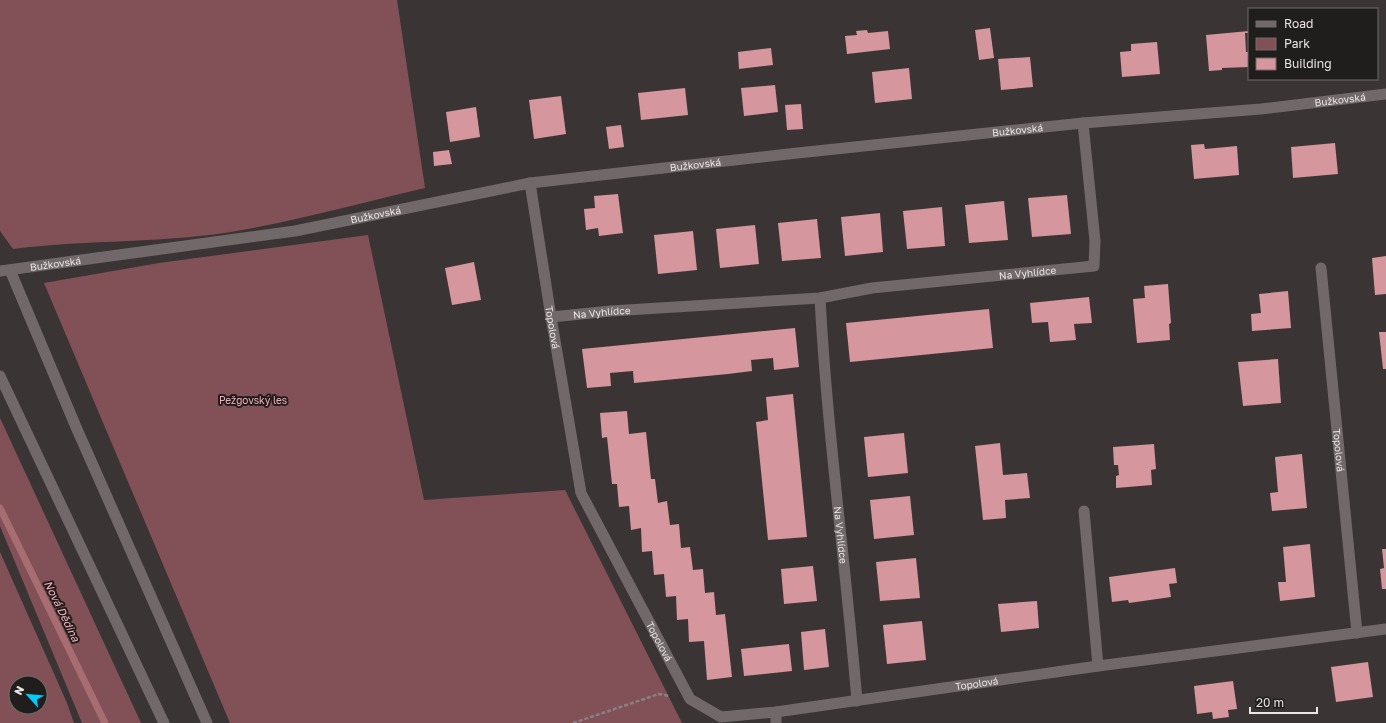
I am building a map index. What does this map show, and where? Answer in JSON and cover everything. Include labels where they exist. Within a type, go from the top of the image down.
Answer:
[{"type":"street","name":"Bužkovská","points":[[5,270],[295,231],[530,183],[1083,123],[1261,109],[1386,94]]},
{"type":"street","name":"Na Vyhlídce","points":[[550,317],[611,311],[820,298],[880,288],[1094,266],[1095,241],[1083,123]]},
{"type":"street","name":"Topolová","points":[[530,183],[550,317],[581,493],[690,699],[721,717],[776,717],[857,701],[1098,666],[1386,629]]},
{"type":"street","name":"Topolová","points":[[1321,268],[1357,633]]},
{"type":"street","points":[[5,270],[207,723]]},
{"type":"street","name":"Na Vyhlídce","points":[[820,298],[824,380],[848,594],[857,701]]},
{"type":"street","points":[[0,376],[164,723]]},
{"type":"street","points":[[1084,510],[1098,666]]},
{"type":"path","points":[[573,723],[659,694],[690,699]]},
{"type":"green space","points":[[0,0],[397,0],[425,188],[288,221],[242,230],[157,240],[70,244],[13,249],[0,231]]},
{"type":"green space","name":"Pežgovský les","points":[[368,235],[424,500],[565,490],[682,723],[230,723],[44,283],[159,263]]},
{"type":"green space","points":[[0,418],[141,723],[82,723],[0,526]]},
{"type":"green space","points":[[0,552],[67,703],[74,723],[0,723]]},
{"type":"building","points":[[990,28],[994,58],[979,60],[975,30]]},
{"type":"building","points":[[867,30],[868,33],[888,31],[890,49],[847,54],[845,36],[857,35],[856,31]]},
{"type":"building","points":[[1248,31],[1248,33],[1245,33],[1246,52],[1248,52],[1248,67],[1222,68],[1222,70],[1209,71],[1206,35]]},
{"type":"building","points":[[1157,42],[1160,74],[1122,77],[1120,52],[1131,51],[1131,44]]},
{"type":"building","points":[[771,48],[773,65],[739,69],[738,52]]},
{"type":"building","points":[[1030,57],[1033,87],[1001,90],[998,59]]},
{"type":"building","points":[[909,68],[912,99],[875,103],[872,72]]},
{"type":"building","points":[[775,85],[778,112],[744,116],[741,88]]},
{"type":"building","points":[[685,88],[688,115],[641,120],[638,93]]},
{"type":"building","points":[[561,96],[566,134],[534,139],[529,100]]},
{"type":"building","points":[[801,104],[803,129],[787,130],[785,105]]},
{"type":"building","points":[[476,107],[480,137],[450,142],[446,112]]},
{"type":"building","points":[[621,125],[624,147],[609,149],[606,127]]},
{"type":"building","points":[[1335,143],[1338,174],[1293,178],[1291,147]]},
{"type":"building","points":[[1204,144],[1205,149],[1237,146],[1239,175],[1194,179],[1191,145]]},
{"type":"building","points":[[449,150],[452,164],[434,166],[433,152]]},
{"type":"building","points":[[618,194],[623,233],[599,236],[598,228],[586,230],[584,209],[595,208],[594,196]]},
{"type":"building","points":[[1067,195],[1071,234],[1032,237],[1028,198]]},
{"type":"building","points":[[1004,201],[1008,240],[969,243],[965,205]]},
{"type":"building","points":[[942,207],[945,246],[907,249],[903,211]]},
{"type":"building","points":[[880,213],[883,252],[845,256],[841,217]]},
{"type":"building","points":[[817,219],[821,258],[782,261],[778,223]]},
{"type":"building","points":[[755,225],[759,264],[720,268],[716,229]]},
{"type":"building","points":[[693,231],[697,270],[658,274],[654,235]]},
{"type":"building","points":[[1386,256],[1386,294],[1375,295],[1372,258]]},
{"type":"building","points":[[474,262],[481,300],[452,305],[445,268]]},
{"type":"building","points":[[1168,284],[1171,323],[1169,324],[1170,340],[1137,343],[1133,299],[1145,298],[1144,286]]},
{"type":"building","points":[[1288,291],[1291,328],[1252,331],[1251,314],[1261,313],[1259,294]]},
{"type":"building","points":[[1089,297],[1092,323],[1074,324],[1076,340],[1050,342],[1048,322],[1032,323],[1030,303]]},
{"type":"building","points":[[989,309],[993,348],[850,362],[846,323]]},
{"type":"building","points":[[795,328],[799,367],[774,370],[773,358],[751,360],[752,371],[634,383],[633,371],[610,373],[611,386],[587,388],[582,349]]},
{"type":"building","points":[[1379,332],[1386,332],[1386,369],[1383,369]]},
{"type":"building","points":[[1278,359],[1281,403],[1243,406],[1238,362]]},
{"type":"building","points":[[793,394],[807,537],[768,540],[756,422],[768,420],[766,397]]},
{"type":"building","points":[[627,411],[629,434],[646,432],[651,479],[655,479],[658,503],[667,501],[670,525],[679,524],[681,548],[690,547],[693,570],[703,569],[705,593],[714,592],[716,615],[725,614],[732,677],[707,680],[704,641],[689,642],[688,619],[677,620],[676,596],[666,597],[664,574],[654,575],[652,551],[642,552],[641,528],[631,530],[629,506],[619,507],[617,484],[612,484],[607,437],[602,438],[600,413]]},
{"type":"building","points":[[904,433],[908,473],[868,477],[864,437]]},
{"type":"building","points":[[1000,443],[1003,475],[1027,473],[1030,498],[1005,500],[1006,518],[983,520],[975,446]]},
{"type":"building","points":[[1154,444],[1156,469],[1151,470],[1152,485],[1116,488],[1116,476],[1119,475],[1118,465],[1114,465],[1113,447]]},
{"type":"building","points":[[1302,454],[1307,508],[1272,511],[1270,493],[1278,492],[1275,457]]},
{"type":"building","points":[[910,496],[914,535],[874,539],[870,500]]},
{"type":"building","points":[[1310,544],[1315,597],[1280,601],[1278,582],[1286,582],[1283,547]]},
{"type":"building","points":[[1382,549],[1386,549],[1386,589],[1382,589],[1380,569],[1384,568]]},
{"type":"building","points":[[916,558],[920,598],[880,601],[876,562]]},
{"type":"building","points":[[813,566],[817,601],[784,604],[781,569]]},
{"type":"building","points":[[1175,568],[1177,583],[1169,584],[1171,597],[1129,603],[1128,600],[1112,602],[1109,577]]},
{"type":"building","points":[[1037,601],[1039,628],[1001,632],[998,604]]},
{"type":"building","points":[[922,621],[926,660],[887,664],[883,625]]},
{"type":"building","points":[[825,629],[829,667],[804,670],[801,632]]},
{"type":"building","points":[[789,644],[792,671],[744,676],[741,649]]},
{"type":"building","points":[[1368,662],[1373,697],[1336,702],[1331,667]]},
{"type":"building","points":[[1233,681],[1237,709],[1228,710],[1229,717],[1213,719],[1212,712],[1197,714],[1194,686]]},
{"type":"waterway","name":"Nová Dědina","points":[[0,508],[105,723]]}]
